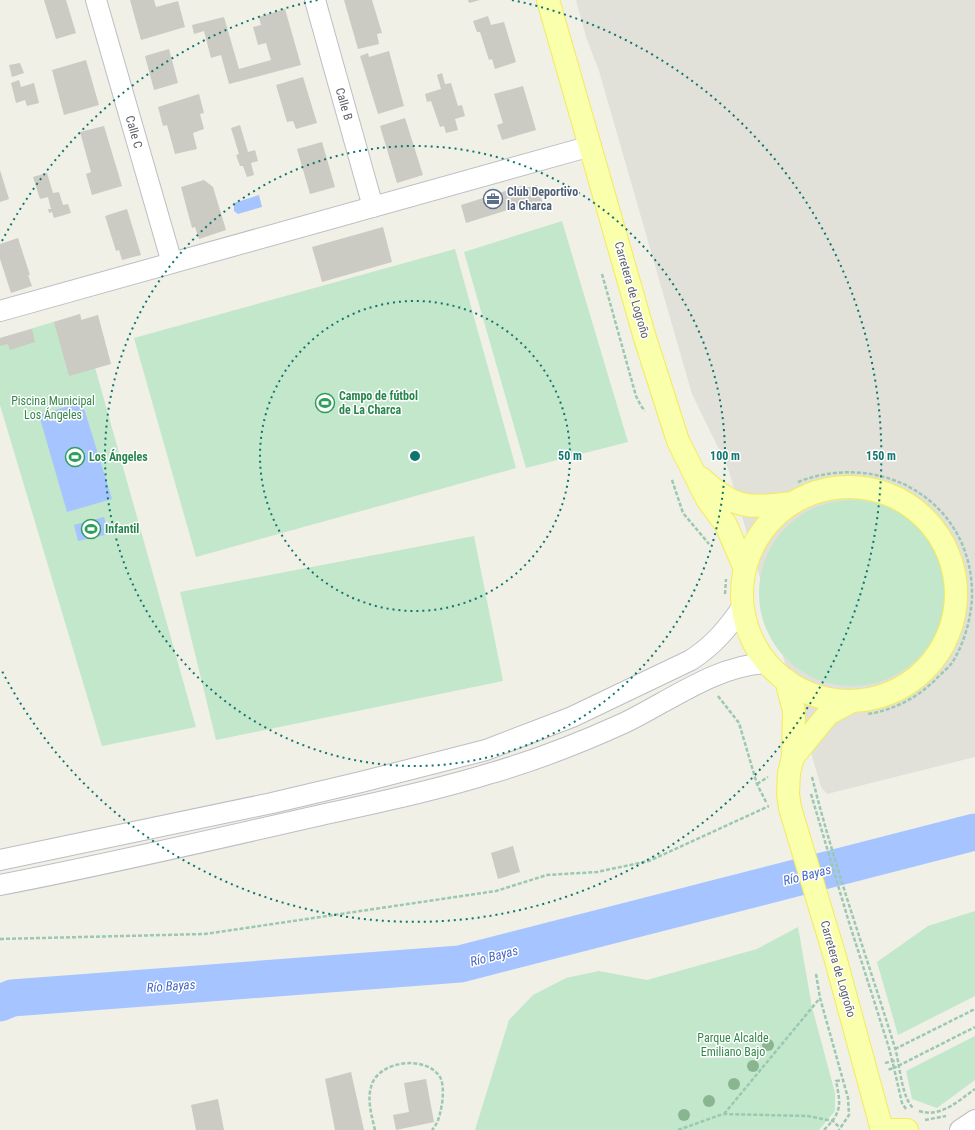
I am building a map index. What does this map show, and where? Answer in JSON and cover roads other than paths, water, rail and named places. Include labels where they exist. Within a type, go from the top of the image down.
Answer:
[{"type":"main road","name":"Carretera de Logroño","points":[[550,1],[645,338],[678,441],[696,474],[707,499],[726,526],[745,568]]},
{"type":"main road","points":[[696,474],[719,494],[737,503],[756,507],[793,493],[850,487],[880,491],[908,504],[931,524],[947,549],[956,579],[956,609],[947,638],[931,664],[909,684],[858,708],[828,714],[793,757]]},
{"type":"main road","points":[[793,493],[755,543],[745,568],[742,587],[743,606],[751,636],[768,663],[786,680],[817,696],[858,708]]},
{"type":"main road","name":"Carretera de Logroño","points":[[786,680],[794,711],[793,757],[789,773],[789,801],[835,957],[883,1130]]},
{"type":"main road","points":[[883,1130],[912,1121]]},
{"type":"street","name":"Calle C","points":[[96,0],[172,263]]},
{"type":"street","name":"Calle B","points":[[315,0],[373,207]]},
{"type":"street","points":[[0,311],[591,146]]},
{"type":"street","points":[[0,860],[272,803],[361,782],[509,742],[572,717],[691,660],[709,648],[725,632],[743,606]]},
{"type":"street","points":[[0,885],[225,838],[488,774],[562,749],[618,726],[727,670],[754,663],[768,663]]},
{"type":"water","points":[[259,195],[262,207],[238,214],[234,211],[234,203]]},
{"type":"water","name":"Los Ángeles","points":[[82,402],[112,499],[67,512],[39,415]]},
{"type":"water","name":"Infantil","points":[[104,517],[109,534],[78,541],[74,525]]},
{"type":"waterway","name":"Río Bayas","points":[[0,1003],[12,998],[460,964],[975,832]]},
{"type":"place","name":"Club Deportivo la Charca","points":[[493,199]]},
{"type":"place","name":"Campo de fútbol de La Charca","points":[[325,403]]},
{"type":"place","name":"Los Ángeles","points":[[75,457]]},
{"type":"place","name":"Infantil","points":[[91,529]]},
{"type":"park label","name":"Piscina Municipal Los Ángeles","points":[[53,408]]},
{"type":"park label","name":"Parque Alcalde Emiliano Bajo","points":[[733,1045]]}]
